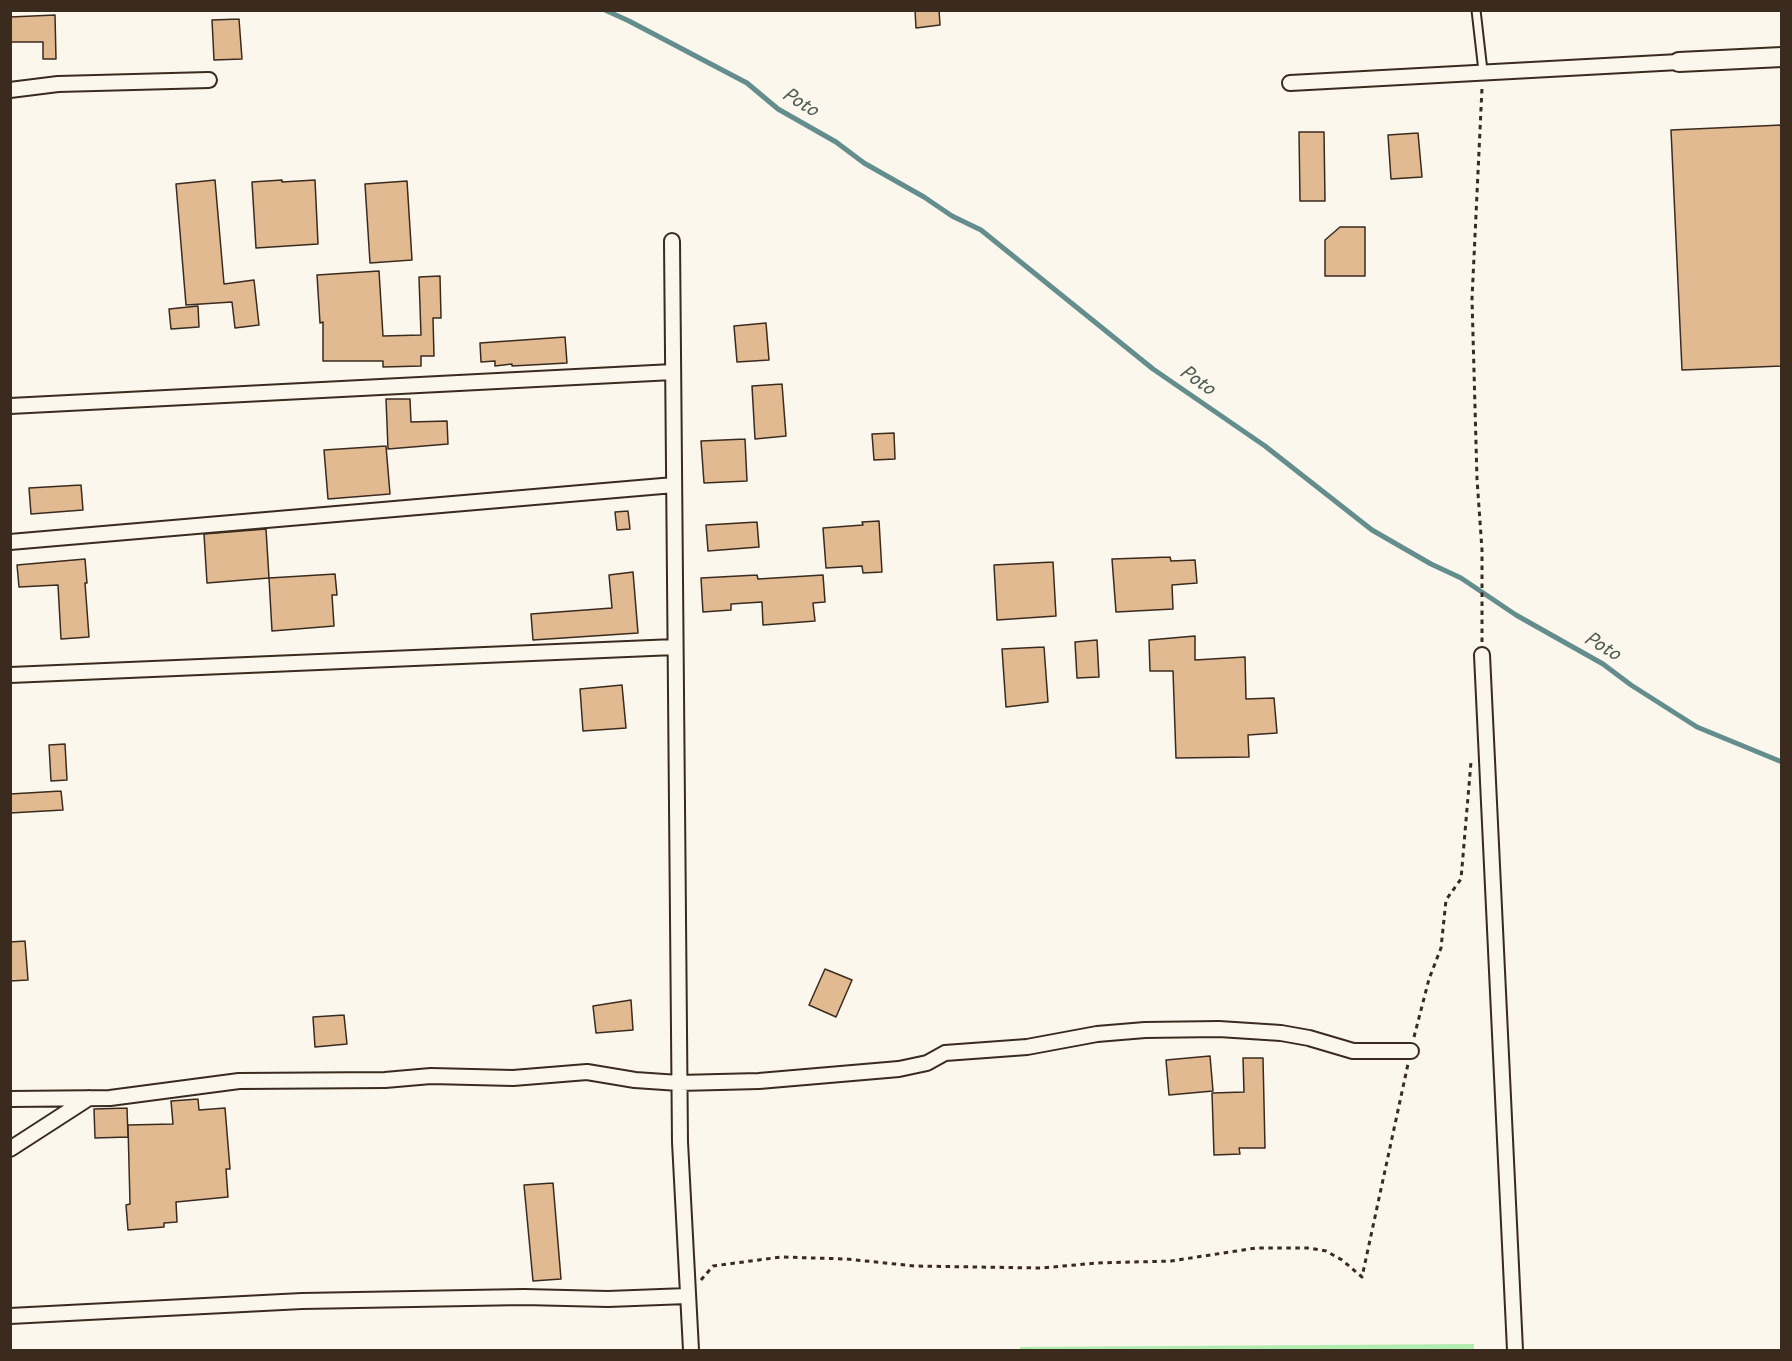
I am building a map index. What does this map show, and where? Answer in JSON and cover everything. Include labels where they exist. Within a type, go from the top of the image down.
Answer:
[{"type":"street","points":[[1290,83],[1782,57]]},
{"type":"street","points":[[10,90],[58,84],[209,80]]},
{"type":"street","points":[[672,241],[680,1142],[691,1350]]},
{"type":"street","points":[[10,406],[673,372]]},
{"type":"street","points":[[10,542],[674,485]]},
{"type":"street","points":[[10,675],[675,647]]},
{"type":"street","points":[[1482,655],[1515,1350]]},
{"type":"street","points":[[10,1099],[110,1098],[239,1081],[385,1080],[431,1076],[513,1078],[587,1072],[634,1080],[679,1083],[759,1081],[899,1070],[927,1063],[945,1053],[1027,1047],[1097,1034],[1145,1029],[1219,1029],[1281,1033],[1309,1038],[1353,1051],[1411,1051]]},
{"type":"street","points":[[10,1149],[88,1098]]},
{"type":"street","points":[[10,1316],[281,1301],[524,1297],[608,1299],[687,1296]]},
{"type":"lane","points":[[1476,10],[1483,71]]},
{"type":"path","points":[[1482,655],[1482,550],[1477,479],[1472,299],[1483,71]]},
{"type":"path","points":[[687,1296],[713,1266],[781,1257],[846,1259],[915,1266],[1041,1268],[1097,1263],[1171,1261],[1256,1248],[1309,1248],[1326,1251],[1342,1260],[1362,1277],[1411,1051],[1429,979],[1441,948],[1446,900],[1461,879],[1472,755]]},
{"type":"green space","points":[[1474,1344],[1474,1350],[1020,1350],[1020,1347]]},
{"type":"building","points":[[915,10],[939,10],[940,25],[916,28]]},
{"type":"building","points":[[55,15],[56,59],[43,59],[43,42],[10,42],[10,17]]},
{"type":"building","points":[[239,19],[242,59],[214,60],[212,20]]},
{"type":"building","points":[[1782,125],[1782,366],[1682,370],[1671,130]]},
{"type":"building","points":[[1299,132],[1324,132],[1325,201],[1300,201]]},
{"type":"building","points":[[1418,133],[1422,177],[1391,179],[1388,135]]},
{"type":"building","points":[[215,180],[224,284],[254,280],[259,325],[235,328],[232,302],[186,305],[176,184]]},
{"type":"building","points":[[282,180],[282,182],[315,180],[318,244],[256,248],[252,182]]},
{"type":"building","points":[[407,181],[412,260],[370,263],[365,184]]},
{"type":"building","points":[[1340,227],[1365,227],[1365,276],[1325,276],[1325,240]]},
{"type":"building","points":[[379,271],[383,336],[421,335],[419,277],[440,276],[441,318],[433,318],[434,356],[421,356],[421,366],[383,367],[383,361],[323,361],[323,322],[320,323],[317,275]]},
{"type":"building","points":[[198,306],[199,327],[171,329],[169,309]]},
{"type":"building","points":[[766,323],[769,360],[737,362],[734,326]]},
{"type":"building","points":[[565,337],[567,363],[495,366],[495,361],[481,362],[480,343]]},
{"type":"building","points":[[782,384],[786,436],[755,439],[752,386]]},
{"type":"building","points":[[386,399],[410,399],[411,422],[447,421],[448,444],[388,449]]},
{"type":"building","points":[[894,433],[895,459],[874,460],[872,434]]},
{"type":"building","points":[[745,439],[747,481],[704,483],[701,441]]},
{"type":"building","points":[[386,446],[390,494],[328,499],[324,450]]},
{"type":"building","points":[[81,485],[83,510],[31,514],[29,488]]},
{"type":"building","points":[[628,511],[630,529],[617,530],[615,512]]},
{"type":"building","points":[[879,521],[882,572],[863,573],[862,566],[826,568],[823,528],[863,525],[862,522]]},
{"type":"building","points":[[757,522],[759,547],[708,551],[706,525]]},
{"type":"building","points":[[266,529],[269,578],[207,583],[204,534]]},
{"type":"building","points":[[1170,557],[1171,561],[1195,560],[1197,583],[1172,585],[1173,609],[1116,612],[1112,559]]},
{"type":"building","points":[[85,559],[89,637],[61,639],[58,585],[19,587],[17,565]]},
{"type":"building","points":[[1053,562],[1056,616],[997,620],[994,565]]},
{"type":"building","points":[[633,572],[638,633],[533,640],[531,614],[612,608],[609,575]]},
{"type":"building","points":[[335,574],[337,595],[332,595],[334,626],[272,631],[269,578]]},
{"type":"building","points":[[757,575],[758,579],[823,575],[825,602],[813,603],[815,621],[763,625],[762,602],[731,604],[731,610],[703,612],[701,578]]},
{"type":"building","points":[[1195,636],[1195,660],[1245,657],[1246,699],[1274,698],[1277,733],[1248,735],[1249,757],[1176,758],[1173,671],[1150,671],[1149,640]]},
{"type":"building","points":[[1097,640],[1099,677],[1077,678],[1075,642]]},
{"type":"building","points":[[1044,647],[1048,702],[1006,707],[1002,649]]},
{"type":"building","points":[[622,685],[626,728],[583,731],[580,689]]},
{"type":"building","points":[[65,744],[67,780],[51,781],[49,745]]},
{"type":"building","points":[[61,791],[63,810],[10,813],[10,794]]},
{"type":"building","points":[[25,941],[28,980],[10,981],[10,942]]},
{"type":"building","points":[[825,969],[852,980],[836,1017],[809,1005]]},
{"type":"building","points":[[631,1000],[633,1030],[596,1033],[593,1006]]},
{"type":"building","points":[[344,1015],[347,1044],[315,1047],[313,1017]]},
{"type":"building","points":[[1210,1056],[1213,1091],[1169,1095],[1166,1060]]},
{"type":"building","points":[[1243,1058],[1263,1058],[1265,1148],[1239,1148],[1240,1154],[1214,1155],[1212,1093],[1244,1092]]},
{"type":"building","points":[[198,1099],[199,1110],[225,1108],[230,1169],[226,1169],[228,1197],[176,1202],[177,1222],[164,1223],[164,1227],[128,1230],[126,1205],[130,1204],[128,1125],[173,1124],[171,1101]]},
{"type":"building","points":[[127,1108],[128,1137],[95,1138],[94,1109]]},
{"type":"building","points":[[553,1183],[561,1279],[533,1281],[524,1185]]},
{"type":"waterway","name":"Poto","points":[[605,10],[747,83],[778,109],[836,142],[864,163],[924,197],[952,216],[981,230],[1153,369],[1265,446],[1372,530],[1431,564],[1461,578],[1516,615],[1603,664],[1631,685],[1697,727],[1782,762]]}]
